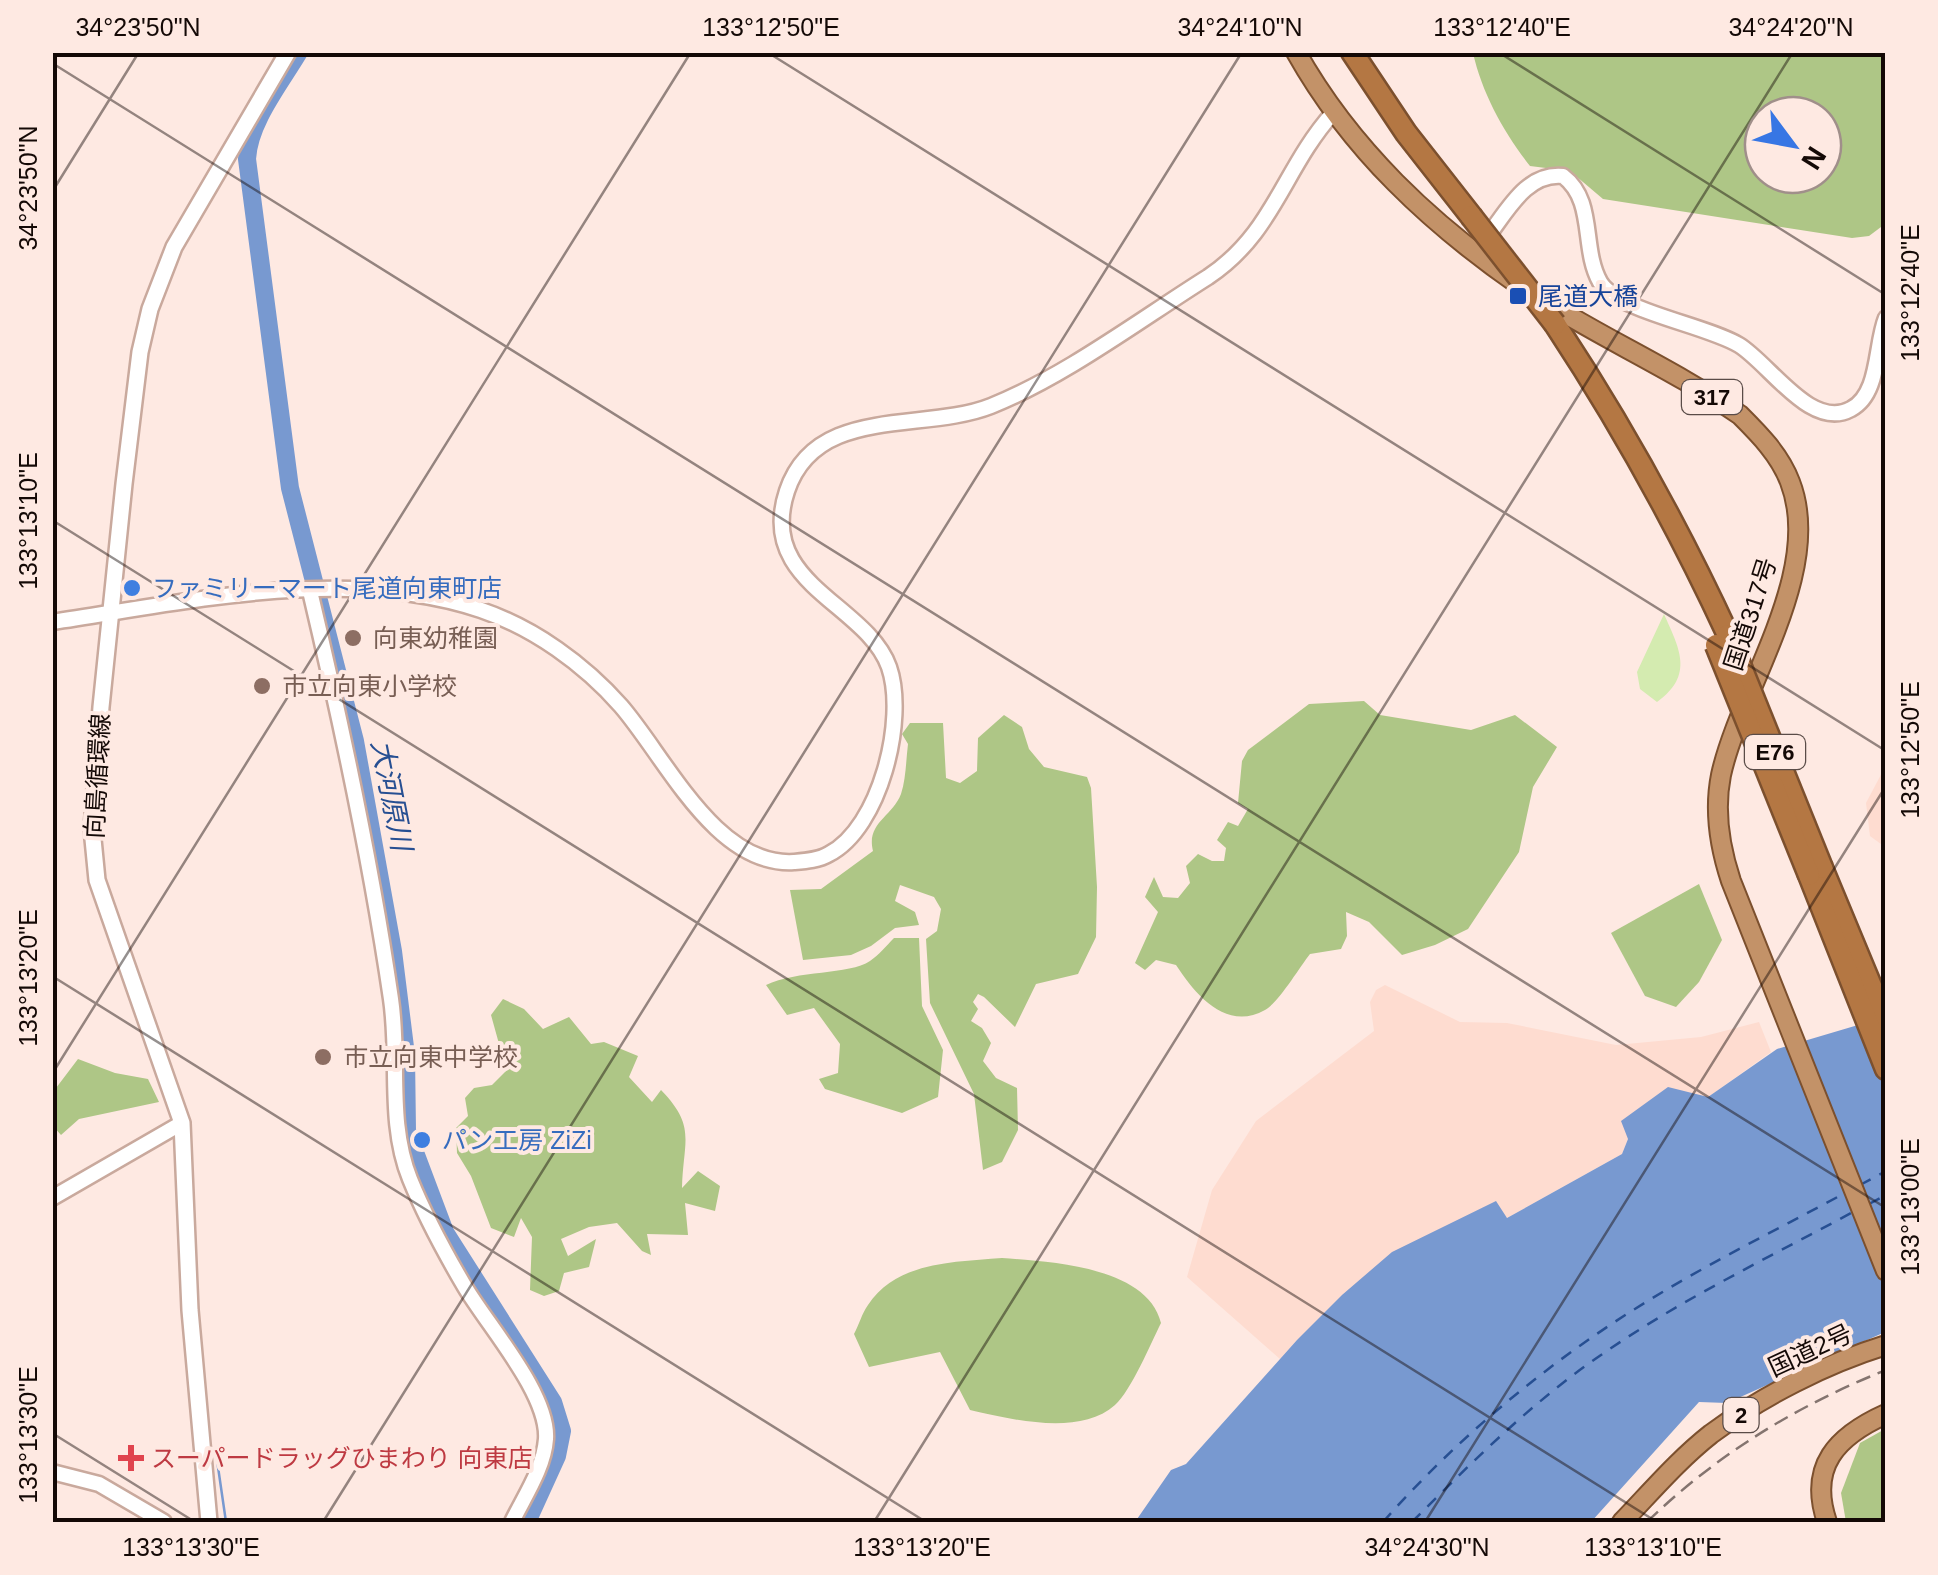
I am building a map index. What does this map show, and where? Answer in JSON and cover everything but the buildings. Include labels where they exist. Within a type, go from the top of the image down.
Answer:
[{"type":"highway","name":"国道317号","points":[[1296,52],[1333,113],[1392,182],[1524,288],[1740,415],[1763,438],[1790,480],[1798,526],[1792,573],[1721,776],[1720,842],[1736,896],[1886,1271]]},
{"type":"highway","name":"E76","points":[[1352,52],[1397,120],[1555,324],[1609,406],[1689,551],[1886,1068]]},
{"type":"highway","name":"E76","points":[[1722,640],[1886,1022]]},
{"type":"highway","name":"国道2号","points":[[1622,1522],[1677,1464],[1712,1434],[1770,1396],[1839,1362],[1886,1345]]},
{"type":"highway","points":[[1827,1522],[1820,1492],[1822,1472],[1831,1455],[1844,1436],[1886,1414]]},
{"type":"main road","name":"向島循環線","points":[[210,1522],[190,1310],[182,1123],[94,865],[92,828],[100,708],[138,371],[150,309],[174,247],[288,52]]},
{"type":"street","points":[[52,622],[226,595],[310,590],[437,598],[484,611],[517,626],[582,668],[604,688],[710,822],[743,850],[764,860],[782,862],[828,855],[857,830],[874,798],[888,754],[894,702],[888,665],[881,654],[858,626],[806,579],[787,546],[782,510],[796,469],[815,448],[838,434],[989,407],[1074,361],[1208,278],[1252,240],[1272,213],[1313,136],[1333,113]]},
{"type":"street","points":[[1474,251],[1529,184],[1551,174],[1563,176],[1581,196],[1590,249],[1606,290],[1635,306],[1718,334],[1741,346],[1805,404],[1829,414],[1850,410],[1868,392],[1886,318]]},
{"type":"street","points":[[310,590],[349,754],[382,941],[394,1025],[396,1127],[409,1177],[465,1287],[533,1391],[545,1420],[542,1460],[512,1522]]},
{"type":"street","points":[[52,1198],[182,1123]]},
{"type":"street","points":[[52,1472],[100,1484],[164,1522]]},
{"type":"shaded area","points":[[1885,767],[1885,847],[1870,836],[1866,803]]},
{"type":"shaded area","points":[[1385,985],[1460,1022],[1507,1023],[1616,1045],[1701,1037],[1759,1022],[1771,1052],[1707,1098],[1628,1139],[1622,1154],[1507,1218],[1495,1202],[1297,1340],[1280,1359],[1187,1277],[1212,1190],[1256,1121],[1374,1031],[1370,1002],[1376,990]]},
{"type":"green space","points":[[1473,53],[1883,53],[1885,224],[1869,236],[1852,238],[1603,199],[1570,171],[1530,166],[1511,140],[1482,83]]},
{"type":"green space","points":[[1664,614],[1678,650],[1680,671],[1669,692],[1657,702],[1640,689],[1637,672]]},
{"type":"green space","points":[[1364,701],[1380,715],[1471,730],[1515,715],[1557,747],[1533,787],[1519,852],[1468,929],[1402,955],[1369,922],[1346,912],[1347,936],[1341,949],[1310,954],[1276,1000],[1251,1016],[1237,1016],[1213,1007],[1176,965],[1156,960],[1145,970],[1135,963],[1158,912],[1145,897],[1154,877],[1163,897],[1178,898],[1190,883],[1186,866],[1198,854],[1212,861],[1224,861],[1226,848],[1217,840],[1228,822],[1238,826],[1248,809],[1238,803],[1242,761],[1248,750],[1309,704]]},
{"type":"green space","points":[[1004,715],[1022,727],[1029,749],[1044,767],[1087,777],[1097,887],[1096,937],[1078,974],[1036,984],[1015,1027],[984,997],[978,994],[973,1002],[978,1009],[971,1021],[982,1028],[991,1043],[983,1061],[996,1078],[1017,1088],[1018,1130],[1002,1162],[983,1170],[974,1094],[930,1003],[926,939],[937,931],[941,909],[934,897],[900,885],[895,901],[915,912],[919,925],[895,928],[851,955],[803,960],[790,890],[821,889],[873,851],[876,827],[901,794],[908,744],[902,734],[910,723],[943,723],[946,778],[960,783],[977,771],[978,738]]},
{"type":"green space","points":[[1699,884],[1722,940],[1699,982],[1676,1007],[1645,996],[1611,933]]},
{"type":"green space","points":[[894,938],[919,938],[922,1006],[943,1050],[938,1097],[902,1113],[825,1089],[819,1079],[838,1073],[840,1044],[814,1008],[787,1015],[766,985],[861,965]]},
{"type":"green space","points":[[503,999],[524,1009],[543,1029],[569,1017],[591,1044],[604,1042],[638,1056],[629,1077],[652,1102],[661,1090],[684,1125],[682,1188],[698,1171],[720,1186],[715,1211],[685,1203],[688,1235],[647,1234],[651,1255],[642,1251],[617,1223],[589,1227],[561,1239],[568,1256],[596,1239],[589,1267],[564,1273],[559,1291],[544,1296],[530,1290],[532,1237],[521,1218],[514,1237],[491,1228],[471,1176],[457,1153],[456,1128],[468,1116],[465,1098],[474,1088],[492,1085],[510,1067],[491,1015]]},
{"type":"green space","points":[[78,1059],[115,1073],[148,1079],[159,1102],[79,1119],[61,1135],[53,1126],[53,1092]]},
{"type":"green space","points":[[1002,1258],[1070,1265],[1117,1278],[1137,1289],[1152,1304],[1161,1323],[1134,1378],[1115,1405],[1083,1421],[1024,1421],[970,1410],[940,1352],[869,1367],[854,1334],[866,1308],[880,1291],[929,1266]]},
{"type":"green space","points":[[1885,1429],[1885,1522],[1846,1522],[1841,1493],[1860,1443]]},
{"type":"water","points":[[1885,1017],[1885,1332],[1727,1403],[1699,1402],[1591,1522],[1135,1522],[1171,1470],[1186,1464],[1297,1340],[1392,1252],[1496,1201],[1507,1218],[1622,1154],[1628,1139],[1621,1121],[1668,1087],[1708,1097],[1777,1049]]},
{"type":"waterway","name":"大河原川","points":[[299,52],[259,117],[247,159],[290,488],[355,741],[393,951],[406,1055],[407,1131],[445,1232],[553,1402],[562,1431],[557,1456],[527,1522]]},
{"type":"waterway","points":[[217,1460],[226,1522]]},
{"type":"ferry route","points":[[1860,1185],[1886,1171]]},
{"type":"ferry route","points":[[1383,1522],[1475,1429],[1578,1347],[1674,1285],[1845,1193]]},
{"type":"ferry route","points":[[1869,1204],[1886,1195]]},
{"type":"ferry route","points":[[1412,1522],[1526,1413],[1575,1373],[1693,1298],[1853,1212]]},
{"type":"railway","points":[[1647,1522],[1701,1475],[1759,1434],[1886,1370]]},
{"type":"place","name":"尾道大橋","points":[[1518,296]]},
{"type":"place","name":"ファミリーマート尾道向東町店","points":[[132,588]]},
{"type":"place","name":"向東幼稚園","points":[[353,638]]},
{"type":"place","name":"市立向東小学校","points":[[262,686]]},
{"type":"place","name":"市立向東中学校","points":[[323,1057]]},
{"type":"place","name":"パン工房 ZiZi","points":[[422,1140]]},
{"type":"place","name":"スーパードラッグひまわり 向東店","points":[[131,1458]]}]
